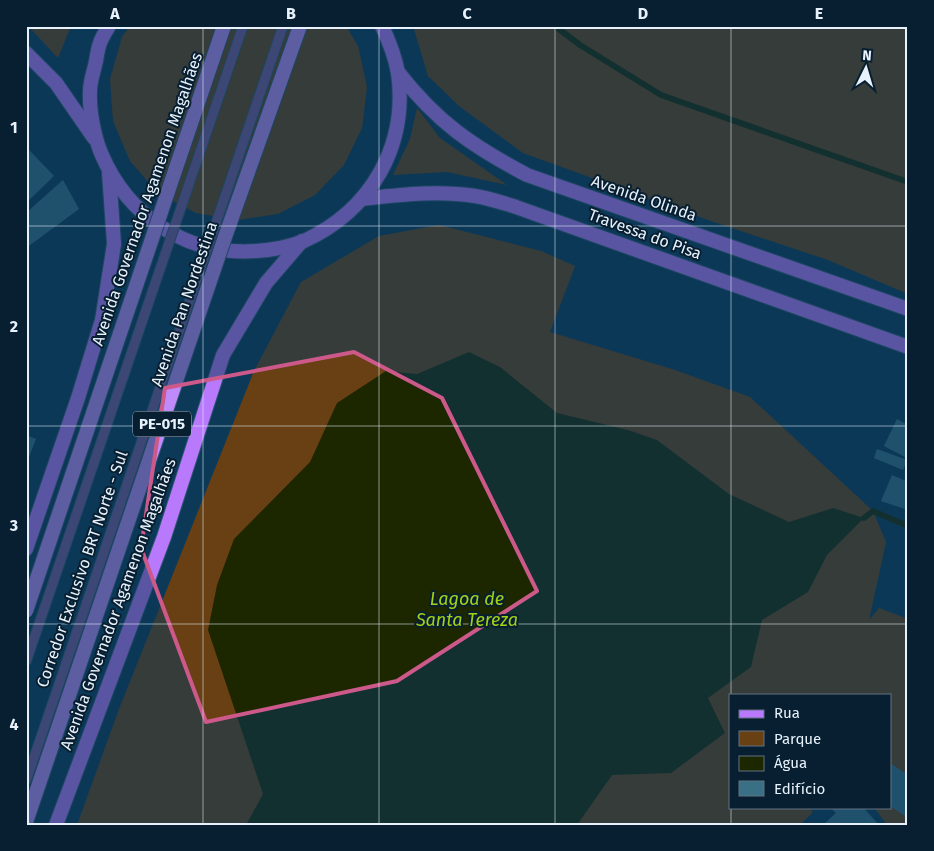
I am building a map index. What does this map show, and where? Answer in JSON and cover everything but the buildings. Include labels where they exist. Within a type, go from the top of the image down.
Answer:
[{"type":"highway","name":"Avenida Governador Agamenon Magalhães","points":[[26,610],[224,26]]},
{"type":"highway","name":"Avenida Pan Nordestina","points":[[26,822],[225,237],[300,26]]},
{"type":"main road","points":[[95,139],[90,90],[100,42],[109,26]]},
{"type":"main road","points":[[26,53],[56,83],[95,139],[109,172],[127,198],[150,220],[178,237],[208,248],[240,252],[271,250],[302,242],[335,224],[362,199],[378,177],[393,143],[400,98],[398,71],[392,48],[382,26]]},
{"type":"main road","name":"Avenida Olinda","points":[[398,71],[415,94],[447,125],[475,146],[527,175],[908,309]]},
{"type":"main road","name":"Avenida Governador Agamenon Magalhães","points":[[26,549],[78,398],[102,320],[114,244],[109,172]]},
{"type":"main road","name":"Travessa do Pisa","points":[[362,199],[415,193],[448,193],[475,196],[516,206],[908,347]]},
{"type":"main road","name":"Avenida Governador Agamenon Magalhães","points":[[56,825],[164,537],[223,355],[266,283],[302,242]]},
{"type":"lane","points":[[26,662],[243,26]]},
{"type":"lane","name":"Corredor Exclusivo BRT Norte - Sul","points":[[26,781],[283,26]]},
{"type":"highlighted area","points":[[354,352],[442,398],[537,591],[397,681],[206,722],[141,548],[165,388]]},
{"type":"green space","points":[[27,26],[71,26],[58,58],[29,27]]},
{"type":"green space","points":[[130,26],[346,26],[358,46],[367,87],[362,128],[344,165],[315,195],[278,214],[237,220],[196,213],[158,193],[130,161],[113,121],[110,79],[122,37]]},
{"type":"green space","points":[[413,26],[908,26],[908,294],[828,260],[711,221],[523,153],[459,106],[428,76]]},
{"type":"green space","points":[[417,108],[440,138],[507,185],[447,172],[393,175],[410,139]]},
{"type":"green space","name":"Lagoa de Santa Tereza","points":[[439,225],[541,251],[575,266],[550,332],[675,370],[750,397],[873,511],[886,542],[869,620],[879,608],[908,619],[908,825],[887,825],[875,808],[892,808],[892,694],[729,694],[729,808],[809,808],[813,812],[800,825],[77,825],[119,709],[254,371],[301,282],[379,236]]},
{"type":"water","name":"Lagoa de Santa Tereza","points":[[469,352],[500,367],[557,413],[628,430],[657,440],[729,494],[789,522],[833,508],[864,518],[827,555],[808,592],[762,620],[751,667],[708,698],[725,733],[671,773],[612,775],[577,825],[246,825],[263,794],[208,630],[217,585],[234,539],[310,462],[337,403],[386,371],[417,374]]},
{"type":"waterway","points":[[555,26],[580,45],[661,95],[908,182]]},
{"type":"waterway","points":[[864,518],[873,511],[908,526]]}]
